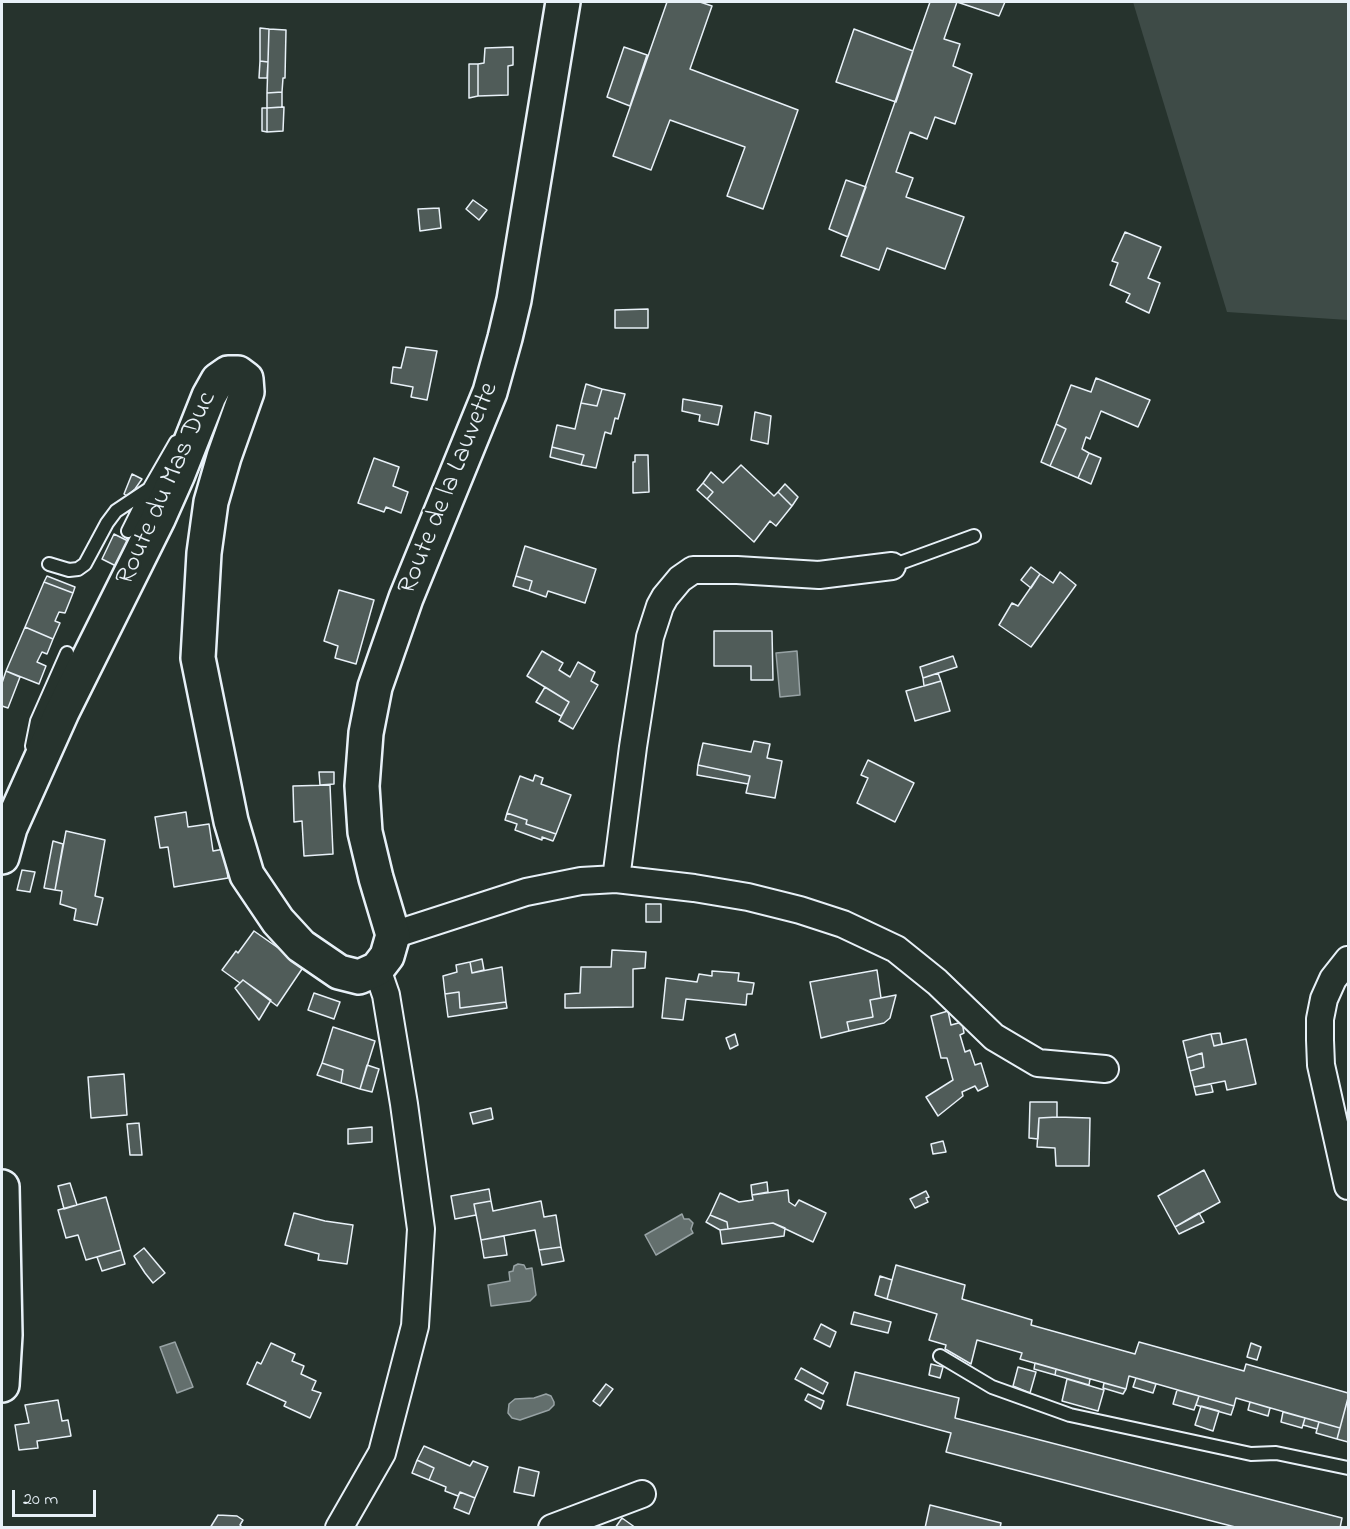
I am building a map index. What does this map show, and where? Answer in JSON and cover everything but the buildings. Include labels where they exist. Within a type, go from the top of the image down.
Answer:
[{"type":"street","name":"Route de la Lauvette","points":[[393,935],[365,832],[362,786],[366,733],[375,687],[386,654],[406,598],[490,392],[506,338],[562,2]]},
{"type":"street","name":"Route du Mas Duc","points":[[2,856],[10,828],[62,711],[158,519],[209,396],[218,380],[228,372],[238,373],[246,379],[247,392],[224,457],[212,502],[204,553],[198,658],[231,821],[247,875],[278,921],[301,946],[339,972],[359,976],[378,969]]},
{"type":"street","points":[[616,879],[650,637],[660,606],[680,579],[693,570],[819,575],[892,566]]},
{"type":"street","points":[[339,1527],[382,1453],[415,1326],[421,1229],[386,995],[378,969],[387,956],[393,935],[526,892],[581,881],[616,879],[748,897],[843,924],[896,949],[937,982],[994,1037],[1038,1063],[1105,1069]]},
{"type":"street","points":[[1348,960],[1333,978],[1324,999],[1320,1019],[1320,1040],[1321,1065],[1348,1186]]},
{"type":"street","points":[[2,1187],[5,1335],[2,1384]]},
{"type":"street","points":[[552,1527],[642,1494]]},
{"type":"lane","points":[[128,531],[178,439],[185,432],[195,432]]},
{"type":"lane","points":[[49,564],[69,570],[78,569],[85,564],[116,511],[149,489]]},
{"type":"lane","points":[[892,566],[974,536]]},
{"type":"lane","points":[[41,758],[34,752],[32,746],[33,733],[67,653]]},
{"type":"lane","points":[[940,1356],[992,1387],[1070,1415],[1251,1454],[1276,1453],[1348,1468]]},
{"type":"shaded area","points":[[1133,2],[1348,2],[1348,320],[1227,312]]},
{"type":"shaded area","points":[[797,651],[800,695],[780,697],[776,653]]},
{"type":"shaded area","points":[[682,1214],[684,1219],[689,1219],[693,1223],[691,1229],[693,1233],[656,1255],[645,1235]]},
{"type":"shaded area","points":[[524,1265],[526,1269],[532,1268],[536,1295],[530,1301],[491,1306],[488,1285],[510,1281],[509,1272],[513,1271],[514,1266]]},
{"type":"shaded area","points":[[175,1342],[193,1387],[177,1393],[160,1347]]},
{"type":"shaded area","points":[[546,1394],[551,1396],[554,1402],[549,1410],[520,1420],[512,1418],[508,1413],[509,1404],[515,1399],[534,1398]]}]
